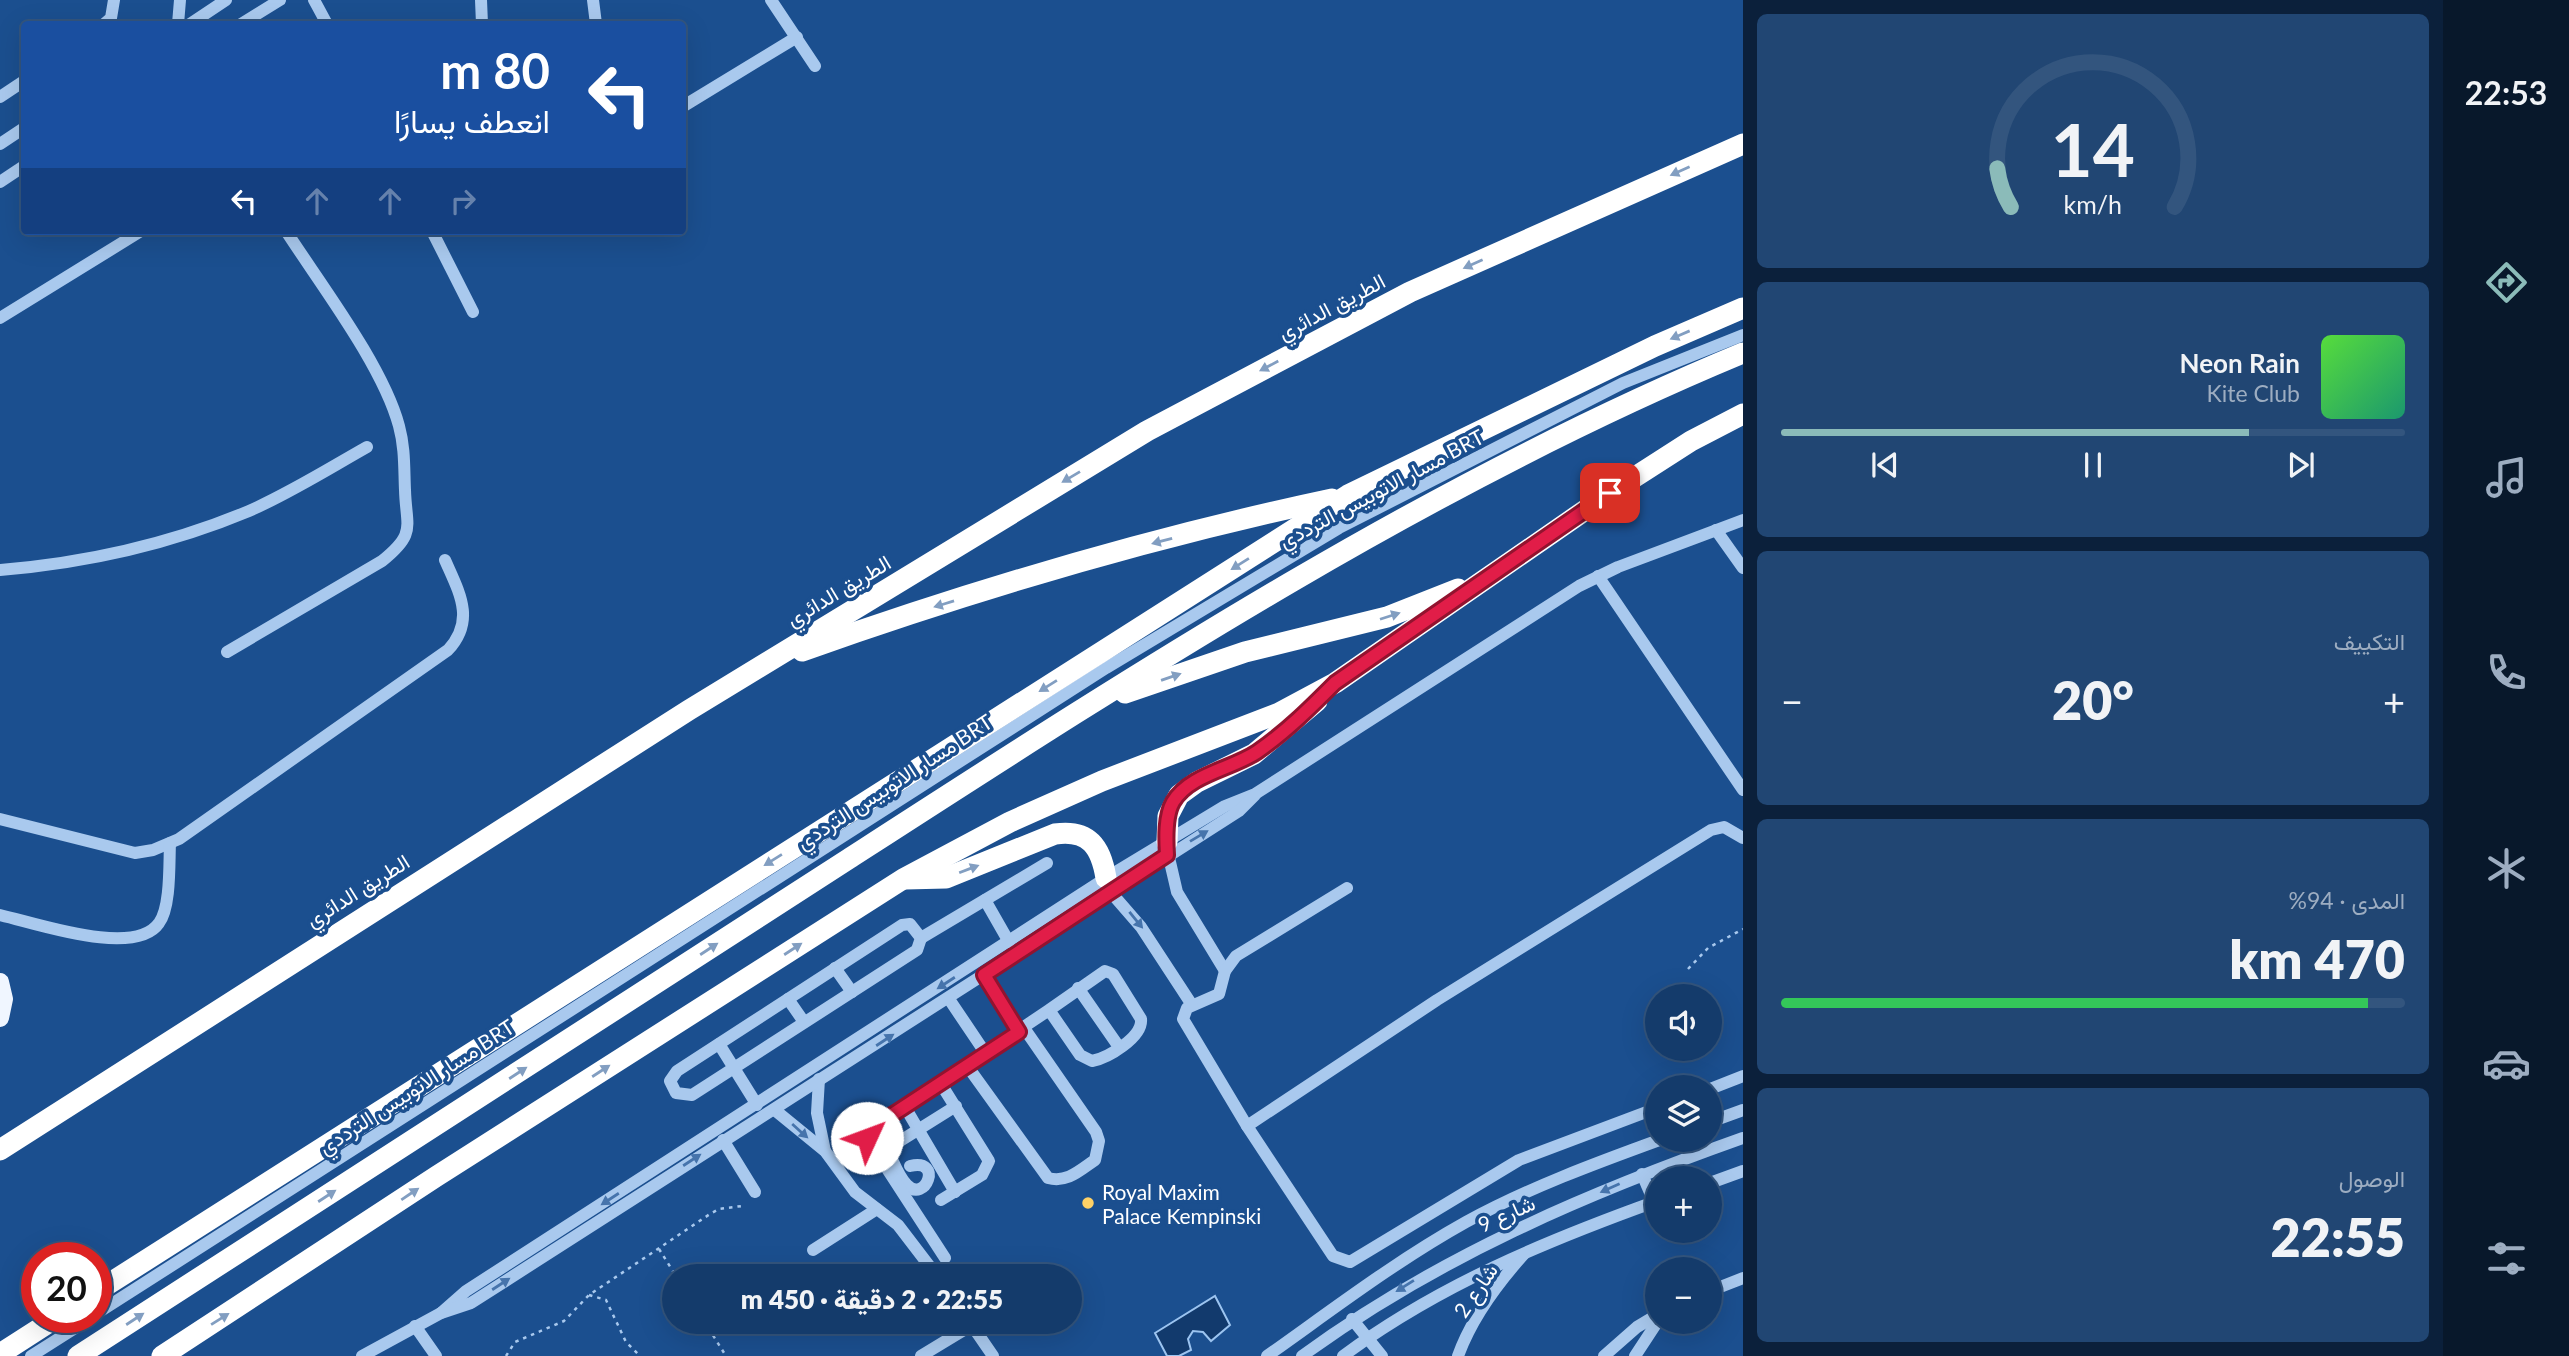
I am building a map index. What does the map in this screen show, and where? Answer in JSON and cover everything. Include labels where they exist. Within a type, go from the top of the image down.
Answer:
[{"type":"highway","name":"الطريق الدائري","points":[[0,1150],[337,932],[760,666],[1147,430],[1410,292],[1743,144]]},
{"type":"highway","points":[[112,1282],[1348,495],[1655,346],[1743,308]]},
{"type":"highway","points":[[78,1356],[1083,707],[1318,566],[1524,456],[1674,382],[1743,353]]},
{"type":"highway","points":[[162,1356],[437,1176],[903,879],[1010,822],[1102,782],[1279,713],[1335,683],[1633,478],[1691,441],[1743,414]]},
{"type":"highway","points":[[760,666],[884,622],[994,588],[1170,538],[1348,495]]},
{"type":"highway","points":[[1083,707],[1245,652],[1387,617],[1497,573]]},
{"type":"highway","points":[[1167,849],[1168,816],[1179,795],[1197,782],[1254,754],[1296,721],[1335,683]]},
{"type":"highway","points":[[903,879],[946,878],[1055,834],[1071,832],[1093,843],[1101,855],[1108,886]]},
{"type":"highway","points":[[0,1354],[33,1333]]},
{"type":"main road","points":[[0,982],[4,999],[0,1018]]},
{"type":"street","points":[[108,21],[111,18],[114,0]]},
{"type":"street","points":[[178,21],[180,0]]},
{"type":"street","points":[[194,21],[226,0]]},
{"type":"street","points":[[246,21],[280,0]]},
{"type":"street","points":[[314,0],[325,21]]},
{"type":"street","points":[[481,0],[482,21]]},
{"type":"street","points":[[593,0],[596,21]]},
{"type":"street","points":[[771,0],[815,66]]},
{"type":"street","points":[[686,105],[797,37]]},
{"type":"street","points":[[0,97],[21,83]]},
{"type":"street","points":[[0,144],[21,130]]},
{"type":"street","points":[[0,182],[21,168]]},
{"type":"street","points":[[0,318],[135,235]]},
{"type":"street","points":[[227,652],[382,561],[397,547],[410,523],[404,455],[393,410],[372,367],[289,235]]},
{"type":"street","points":[[434,235],[473,312]]},
{"type":"street","name":"مسار الاتوبيس الترددي BRT","points":[[112,1304],[1106,668],[1339,528],[1623,383],[1743,335]]},
{"type":"street","points":[[0,570],[77,561],[178,537],[251,510],[367,447]]},
{"type":"street","points":[[441,1313],[466,1291],[1009,942],[1108,886],[1167,849],[1225,806],[1255,794],[1598,576],[1743,520]]},
{"type":"street","points":[[1716,530],[1743,568]]},
{"type":"street","points":[[0,820],[126,852],[153,850],[170,843],[448,650],[459,635],[465,617],[461,597],[445,560]]},
{"type":"street","points":[[1598,576],[1743,790]]},
{"type":"street","points":[[1247,1126],[1437,1000],[1711,830],[1724,827],[1743,838]]},
{"type":"street","points":[[0,915],[113,940],[146,935],[160,922],[168,889],[170,843]]},
{"type":"street","points":[[1167,849],[1177,892],[1225,971]]},
{"type":"street","points":[[921,939],[913,927],[902,925],[677,1071],[670,1081],[671,1087],[676,1093],[687,1097],[917,950],[921,939],[1047,863]]},
{"type":"street","points":[[362,1356],[441,1313],[471,1303],[723,1140],[776,1111],[949,999],[1108,886]]},
{"type":"street","points":[[1108,886],[1142,927],[1192,1005]]},
{"type":"street","points":[[1347,887],[1236,956],[1225,971],[1219,995],[1192,1005],[1184,1011],[1184,1023],[1247,1126],[1326,1248],[1341,1262],[1350,1262],[1519,1160],[1645,1113]]},
{"type":"street","points":[[985,900],[1009,942]]},
{"type":"street","points":[[835,968],[852,992]]},
{"type":"street","points":[[910,1166],[918,1164],[925,1167],[929,1174],[928,1183],[922,1188],[914,1189],[906,1185],[882,1152],[867,1138],[867,1132],[968,1067],[1101,971],[1113,974],[1142,1025],[1136,1035],[1119,1047],[1098,1060],[1086,1060],[1049,1010]]},
{"type":"street","points":[[968,1067],[1048,1178],[1058,1181],[1068,1178],[1095,1160],[1099,1141],[1096,1132],[984,975]]},
{"type":"street","points":[[1078,988],[1119,1047]]},
{"type":"street","points":[[788,999],[804,1022]]},
{"type":"street","points":[[949,999],[986,1054]]},
{"type":"street","points":[[719,1044],[757,1105]]},
{"type":"street","points":[[814,1068],[821,1082],[817,1113],[825,1151]]},
{"type":"street","points":[[1722,1084],[1743,1076]]},
{"type":"street","points":[[941,1084],[989,1161],[982,1175],[941,1200]]},
{"type":"street","points":[[882,1152],[956,1106]]},
{"type":"street","points":[[905,1107],[955,1192]]},
{"type":"street","points":[[1722,1118],[1743,1110]]},
{"type":"street","points":[[776,1111],[825,1151],[855,1192],[905,1233],[928,1264]]},
{"type":"street","name":"شارع 9","points":[[1302,1356],[1352,1319],[1415,1280],[1492,1239],[1642,1174],[1743,1138]]},
{"type":"street","points":[[723,1140],[755,1192]]},
{"type":"street","points":[[1267,1356],[1372,1282],[1465,1223],[1525,1192],[1645,1146]]},
{"type":"street","points":[[882,1152],[945,1258]]},
{"type":"street","points":[[1722,1179],[1743,1171]]},
{"type":"street","points":[[1642,1174],[1645,1180]]},
{"type":"street","name":"شارع 9","points":[[1343,1356],[1451,1286],[1529,1249],[1645,1206]]},
{"type":"street","points":[[813,1250],[877,1209]]},
{"type":"street","name":"شارع 2","points":[[1458,1356],[1479,1313],[1502,1279],[1529,1249]]},
{"type":"street","points":[[1722,1286],[1743,1278]]},
{"type":"street","points":[[1352,1319],[1382,1356]]},
{"type":"street","points":[[1604,1356],[1645,1322]]},
{"type":"street","points":[[415,1326],[436,1356]]},
{"type":"street","points":[[32,1356],[68,1333]]},
{"type":"street","points":[[921,1356],[954,1334]]},
{"type":"street","points":[[978,1334],[993,1356]]},
{"type":"street","points":[[1635,1356],[1649,1334]]},
{"type":"path","points":[[1688,969],[1708,948],[1743,929]]},
{"type":"path","points":[[506,1356],[515,1342],[522,1337],[565,1321],[589,1295],[719,1209],[742,1206]]},
{"type":"path","points":[[659,1248],[669,1264]]},
{"type":"path","points":[[589,1295],[606,1300],[626,1342],[640,1356]]},
{"type":"path","points":[[712,1334],[726,1356]]},
{"type":"water","points":[[1215,1296],[1230,1325],[1211,1341],[1203,1332],[1193,1331],[1188,1339],[1191,1350],[1179,1356],[1167,1356],[1155,1333]]},
{"type":"place","name":"Royal Maxim Palace Kempinski","points":[[1088,1203]]},
{"type":"route","points":[[867,1138],[869,1130],[1019,1032],[984,975],[1167,855],[1168,816],[1179,795],[1197,782],[1254,754],[1296,721],[1335,683],[1368,663],[1610,493]]}]
